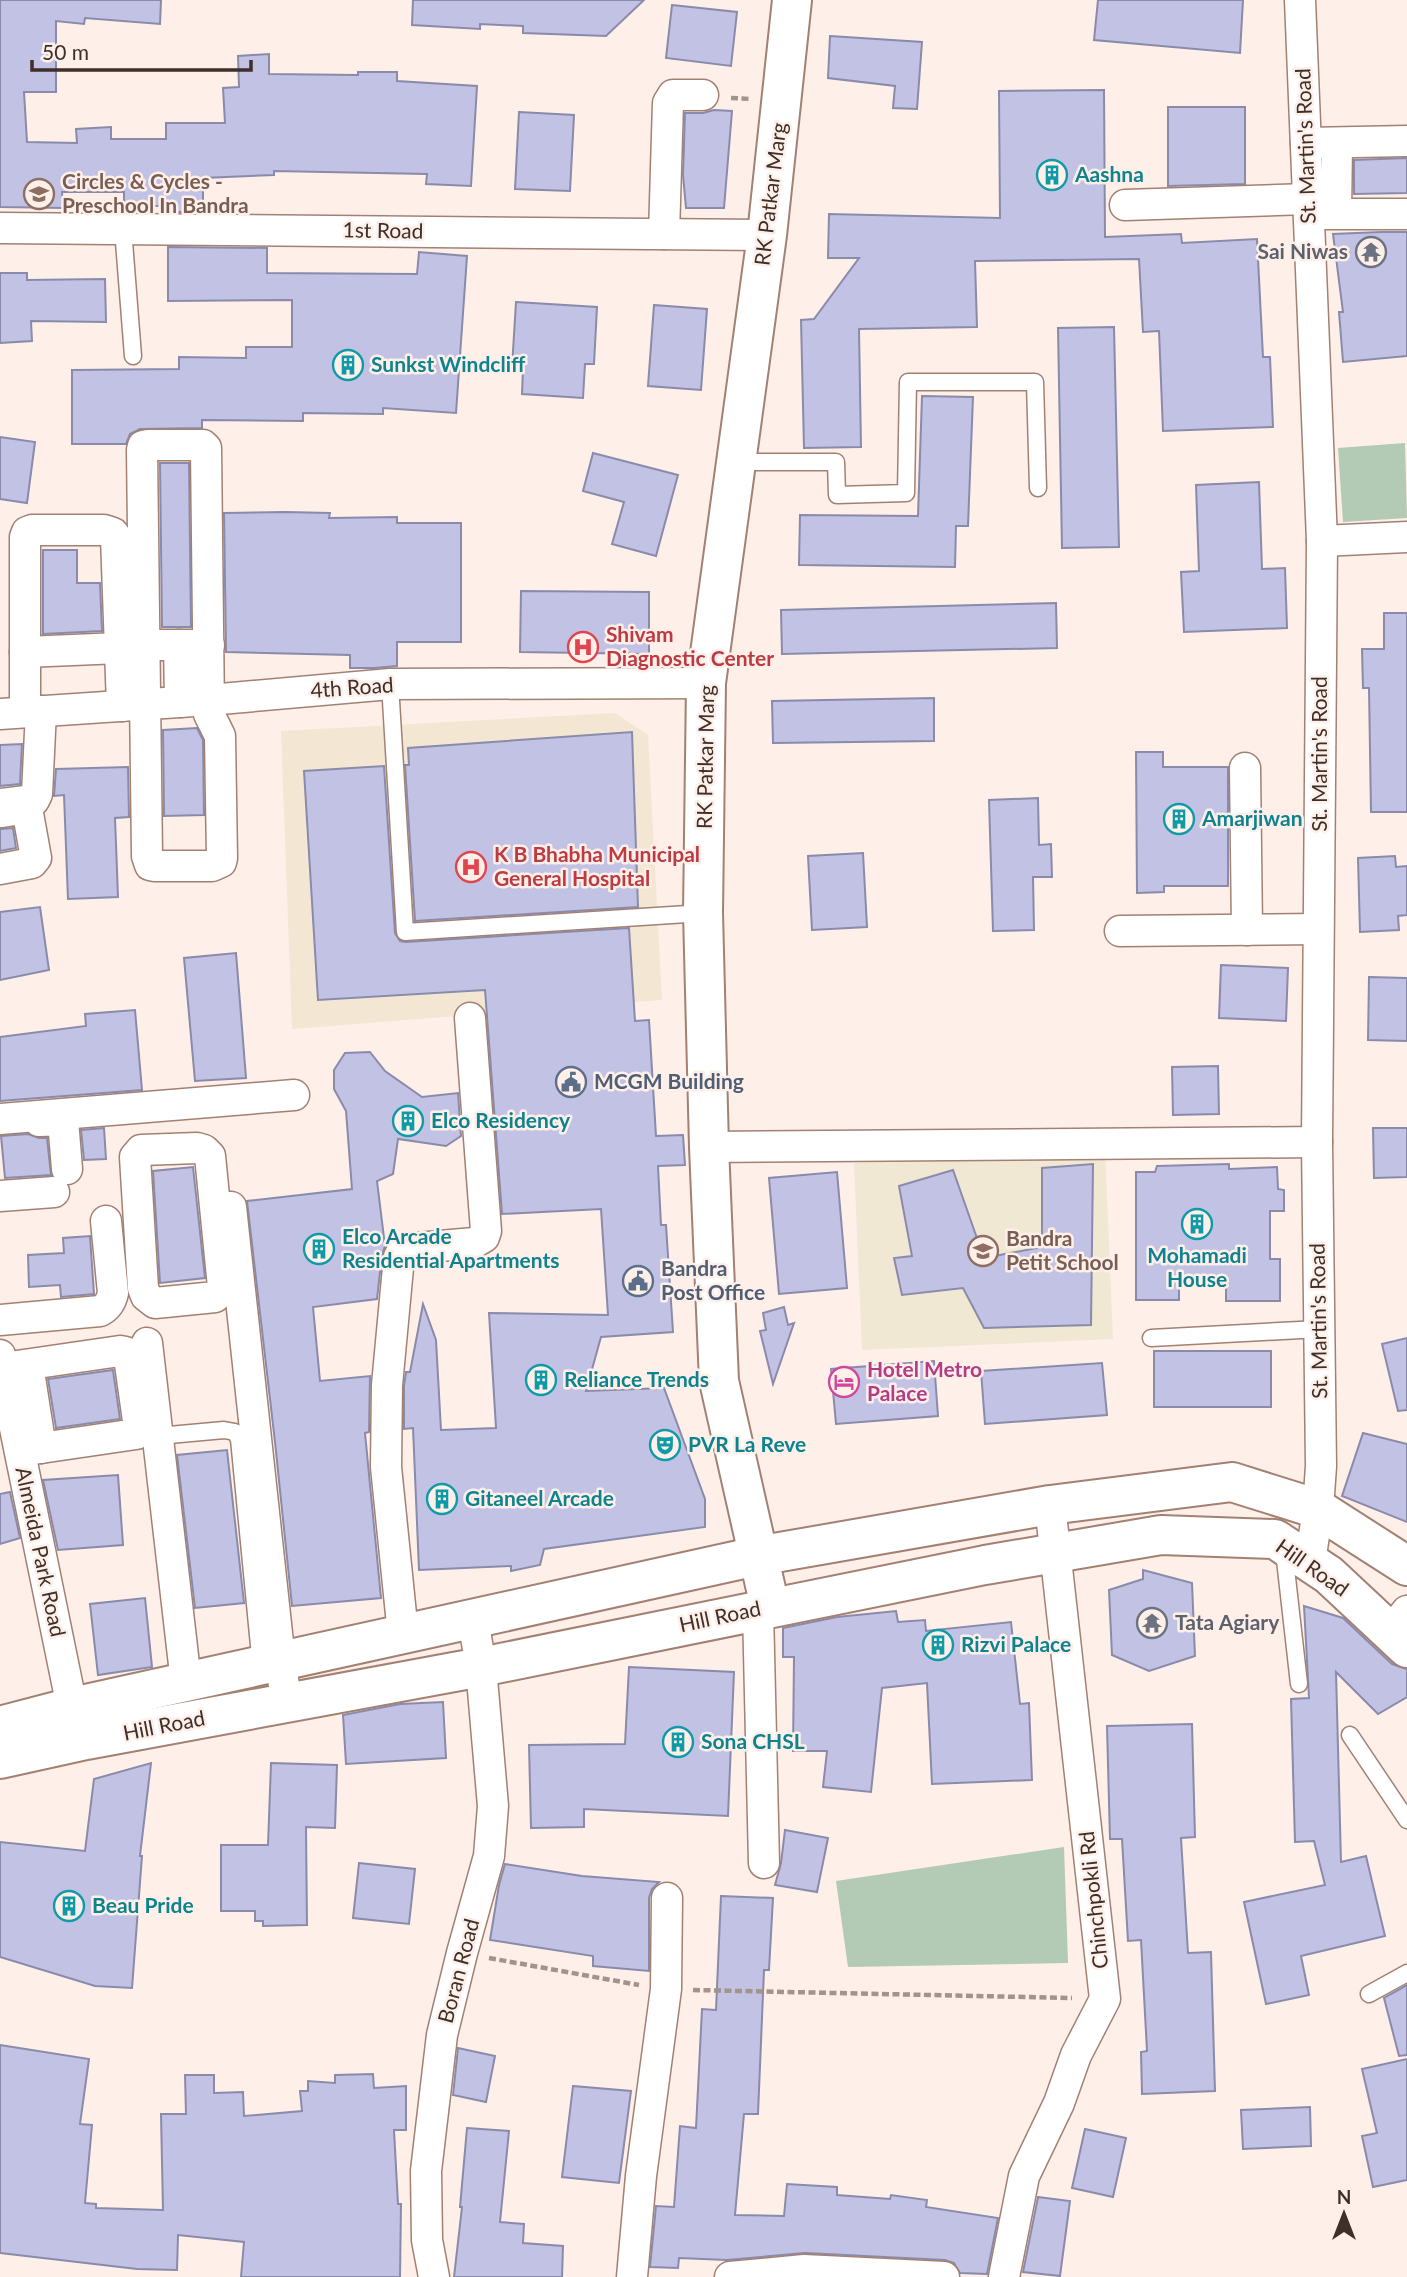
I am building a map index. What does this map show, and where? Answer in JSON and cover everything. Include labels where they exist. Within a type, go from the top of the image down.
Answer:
[{"type":"main road","name":"RK Patkar Marg","points":[[764,1608],[757,1556],[719,1381],[709,1147],[704,914],[706,683],[767,235],[792,0]]},
{"type":"main road","name":"Hill Road","points":[[0,1759],[79,1724],[186,1682],[757,1556],[1050,1505],[1232,1482],[1318,1509],[1407,1566]]},
{"type":"main road","name":"Hill Road","points":[[0,1726],[79,1724],[287,1703],[481,1667],[764,1608],[1055,1552],[1161,1535],[1276,1539],[1401,1630]]},
{"type":"street","name":"St. Martin's Road","points":[[1297,1553],[1318,1509],[1321,1465],[1317,1142],[1322,541],[1318,209],[1306,143],[1300,0]]},
{"type":"street","points":[[664,234],[668,103],[673,95],[703,95]]},
{"type":"street","points":[[1306,143],[1407,141]]},
{"type":"street","points":[[1318,209],[1337,144]]},
{"type":"street","points":[[1125,205],[1318,209],[1407,214]]},
{"type":"street","name":"1st Road","points":[[0,228],[767,235]]},
{"type":"street","points":[[133,647],[143,446],[203,445],[206,448],[209,645],[200,706]]},
{"type":"street","points":[[0,804],[34,800],[37,794],[22,712],[25,537],[27,532],[32,530],[104,530],[113,533],[116,542],[133,647],[148,862],[155,866],[212,866],[220,862],[220,736],[200,706],[179,645]]},
{"type":"street","points":[[1322,541],[1407,537]]},
{"type":"street","points":[[25,652],[209,645]]},
{"type":"street","name":"4th Road","points":[[22,712],[200,706],[390,684],[706,683]]},
{"type":"street","points":[[1245,768],[1247,930]]},
{"type":"street","points":[[0,812],[27,808],[36,858],[32,863],[0,869]]},
{"type":"street","points":[[1120,931],[1318,929]]},
{"type":"street","points":[[403,1634],[386,1467],[387,1385],[399,1257],[401,1251],[406,1249],[479,1241],[486,1231],[470,1018]]},
{"type":"street","points":[[0,1122],[294,1095]]},
{"type":"street","points":[[148,1107],[152,1149]]},
{"type":"street","points":[[0,1122],[63,1120],[61,1180],[1,1190]]},
{"type":"street","points":[[709,1147],[1317,1142]]},
{"type":"street","points":[[152,1149],[197,1149],[204,1150],[210,1156],[223,1277],[223,1287],[215,1297],[155,1303],[146,1296],[135,1157],[141,1150],[152,1149]]},
{"type":"street","points":[[231,1207],[271,1663],[287,1703]]},
{"type":"street","points":[[0,1320],[100,1311],[107,1307],[113,1293],[106,1221]]},
{"type":"street","points":[[147,1343],[186,1682]]},
{"type":"street","points":[[10,1362],[120,1351],[129,1357],[139,1428],[136,1434],[31,1449]]},
{"type":"street","name":"Almeida Park Road","points":[[10,1362],[31,1449],[79,1724]]},
{"type":"street","name":"Chinchpokli Rd","points":[[1004,2277],[1024,2176],[1059,2102],[1076,2055],[1105,1999],[1050,1505]]},
{"type":"street","points":[[764,1608],[764,1863]]},
{"type":"street","name":"Boran Road","points":[[434,2277],[427,2240],[426,2171],[442,2035],[461,1954],[489,1856],[493,1806],[481,1667],[473,1619]]},
{"type":"street","points":[[632,2277],[641,2176],[666,1989],[667,1898]]},
{"type":"street","points":[[730,2277],[804,2270],[944,2277]]},
{"type":"lane","points":[[123,229],[133,356]]},
{"type":"lane","points":[[736,462],[835,462],[837,495],[906,493],[908,382],[1035,382],[1038,488]]},
{"type":"lane","points":[[390,684],[405,932],[704,914]]},
{"type":"lane","points":[[1151,1338],[1319,1329]]},
{"type":"lane","points":[[158,1436],[224,1430],[235,1432],[239,1439],[271,1663]]},
{"type":"lane","points":[[1297,1553],[1299,1684]]},
{"type":"lane","points":[[1350,1735],[1407,1820]]},
{"type":"lane","points":[[1369,1994],[1407,1973]]},
{"type":"path","points":[[703,95],[781,102]]},
{"type":"path","points":[[461,1954],[666,1989],[1105,1999]]},
{"type":"shaded area","name":"K B Bhabha Municipal General Hospital","points":[[615,713],[648,735],[662,1000],[292,1029],[281,731]]},
{"type":"shaded area","name":"Bandra Petit School","points":[[1105,1152],[1113,1339],[862,1350],[854,1163]]},
{"type":"green space","points":[[1405,443],[1407,518],[1343,522],[1338,448]]},
{"type":"green space","points":[[1064,1847],[1068,1963],[848,1967],[836,1881]]},
{"type":"building","points":[[0,0],[161,0],[160,24],[85,18],[84,24],[56,21],[56,92],[24,92],[27,142],[77,143],[76,129],[111,127],[111,139],[166,139],[166,123],[225,123],[223,88],[239,87],[238,56],[269,54],[269,74],[358,75],[358,72],[397,72],[397,81],[477,86],[471,186],[426,184],[427,174],[274,171],[274,175],[203,178],[203,212],[168,212],[168,206],[124,206],[124,192],[62,192],[63,208],[0,207]]},
{"type":"building","points":[[413,0],[644,0],[606,36],[523,33],[523,26],[480,24],[480,29],[412,25]]},
{"type":"building","points":[[1098,0],[1243,0],[1240,53],[1094,40]]},
{"type":"building","points":[[672,5],[737,12],[731,66],[666,58]]},
{"type":"building","points":[[830,36],[922,42],[917,109],[893,108],[895,86],[828,78]]},
{"type":"building","points":[[1104,90],[1105,237],[1181,234],[1182,243],[1257,239],[1263,357],[1270,357],[1273,427],[1163,431],[1159,331],[1143,332],[1139,259],[975,261],[977,327],[859,329],[861,447],[804,448],[801,320],[814,319],[859,258],[828,258],[829,214],[1000,218],[999,91]]},
{"type":"building","points":[[1168,107],[1245,107],[1245,184],[1168,186]]},
{"type":"building","points":[[732,111],[724,208],[686,208],[683,175],[685,113]]},
{"type":"building","points":[[519,112],[574,115],[570,191],[515,189]]},
{"type":"building","points":[[1407,158],[1407,193],[1354,194],[1354,160]]},
{"type":"building","points":[[1407,232],[1407,356],[1343,362],[1339,312],[1343,312],[1333,234]]},
{"type":"building","points":[[168,247],[267,248],[267,273],[417,274],[419,252],[467,256],[456,413],[383,408],[383,414],[303,413],[303,421],[202,420],[202,428],[140,429],[130,434],[126,444],[72,444],[72,370],[179,369],[179,357],[246,358],[246,347],[292,347],[292,300],[168,301]]},
{"type":"building","points":[[0,273],[27,273],[27,280],[105,279],[106,322],[31,321],[32,341],[0,343]]},
{"type":"building","points":[[516,302],[597,307],[594,364],[585,364],[583,398],[522,394],[523,368],[512,367]]},
{"type":"building","points":[[654,305],[707,309],[701,390],[648,386]]},
{"type":"building","points":[[1114,327],[1119,547],[1062,548],[1058,328]]},
{"type":"building","points":[[922,396],[973,397],[968,526],[956,526],[955,567],[799,565],[800,515],[918,516]]},
{"type":"building","points":[[0,437],[35,442],[27,503],[0,499]]},
{"type":"building","points":[[593,453],[678,475],[656,556],[612,544],[624,502],[583,491]]},
{"type":"building","points":[[160,463],[189,463],[191,627],[162,627]]},
{"type":"building","points":[[1259,482],[1262,569],[1285,568],[1287,628],[1184,632],[1181,572],[1199,571],[1196,485]]},
{"type":"building","points":[[224,513],[330,513],[329,518],[397,517],[397,523],[461,523],[461,642],[397,642],[397,666],[375,668],[350,668],[350,655],[226,652]]},
{"type":"building","points":[[43,550],[77,550],[77,583],[100,583],[102,631],[43,634]]},
{"type":"building","points":[[521,591],[649,592],[649,654],[520,652]]},
{"type":"building","points":[[1056,603],[1057,648],[782,654],[781,610]]},
{"type":"building","points":[[1384,613],[1407,613],[1407,812],[1371,812],[1369,688],[1363,688],[1362,649],[1384,649]]},
{"type":"building","points":[[934,698],[934,741],[773,743],[772,701]]},
{"type":"building","points":[[197,728],[203,740],[204,815],[164,816],[163,730]]},
{"type":"building","points":[[632,732],[638,907],[415,921],[405,765],[409,765],[408,748]]},
{"type":"building","points":[[22,744],[20,784],[0,786],[0,745]]},
{"type":"building","name":"Amarjiwan","points":[[1136,752],[1163,752],[1163,767],[1228,767],[1228,886],[1164,886],[1164,892],[1137,893]]},
{"type":"building","points":[[384,766],[395,933],[400,941],[629,928],[635,1021],[649,1020],[656,1136],[683,1135],[685,1165],[658,1166],[661,1225],[666,1225],[673,1332],[601,1337],[586,1391],[664,1388],[705,1499],[705,1527],[544,1549],[540,1565],[511,1571],[511,1566],[419,1570],[413,1428],[404,1429],[404,1386],[406,1372],[410,1372],[423,1304],[436,1340],[441,1430],[496,1428],[489,1313],[608,1315],[601,1209],[502,1214],[485,990],[318,1000],[304,771]]},
{"type":"building","points":[[128,767],[129,817],[115,818],[118,897],[68,899],[64,795],[54,796],[56,769]]},
{"type":"building","points":[[1038,798],[1039,845],[1051,844],[1052,877],[1033,877],[1034,930],[993,931],[989,800]]},
{"type":"building","points":[[13,828],[16,848],[0,851],[0,829]]},
{"type":"building","points":[[863,853],[867,927],[812,930],[808,856]]},
{"type":"building","points":[[1395,856],[1396,867],[1407,866],[1407,915],[1398,916],[1399,930],[1360,932],[1358,858]]},
{"type":"building","points":[[40,907],[49,970],[0,980],[0,912]]},
{"type":"building","points":[[236,953],[246,1078],[195,1081],[184,958]]},
{"type":"building","points":[[1221,965],[1288,968],[1286,1021],[1219,1018]]},
{"type":"building","points":[[1369,977],[1407,978],[1407,1041],[1368,1040]]},
{"type":"building","points":[[135,1010],[142,1090],[0,1101],[0,1037],[86,1026],[85,1014]]},
{"type":"building","points":[[370,1052],[385,1071],[422,1097],[458,1093],[461,1136],[446,1146],[398,1139],[393,1174],[377,1181],[385,1246],[377,1299],[313,1307],[320,1381],[370,1376],[369,1432],[365,1433],[381,1598],[292,1606],[247,1201],[352,1189],[346,1111],[334,1089],[334,1070],[345,1053]]},
{"type":"building","points":[[1218,1066],[1219,1114],[1173,1115],[1172,1067]]},
{"type":"building","points":[[104,1128],[106,1159],[84,1160],[81,1130]]},
{"type":"building","points":[[1373,1128],[1407,1128],[1407,1177],[1374,1178]]},
{"type":"building","points":[[28,1134],[47,1138],[51,1175],[5,1178],[1,1136]]},
{"type":"building","points":[[1093,1164],[1091,1325],[984,1328],[963,1288],[902,1295],[894,1258],[912,1256],[899,1186],[953,1170],[984,1258],[1042,1247],[1042,1168]]},
{"type":"building","name":"Mohamadi House","points":[[1229,1164],[1229,1169],[1277,1167],[1278,1189],[1284,1190],[1284,1211],[1270,1211],[1270,1259],[1280,1259],[1280,1301],[1226,1301],[1226,1279],[1179,1279],[1179,1300],[1136,1300],[1136,1172],[1155,1172],[1157,1166]]},
{"type":"building","points":[[193,1167],[205,1278],[160,1283],[153,1171]]},
{"type":"building","points":[[837,1172],[847,1288],[779,1294],[769,1178]]},
{"type":"building","points":[[90,1236],[94,1294],[61,1297],[60,1285],[29,1287],[28,1255],[64,1253],[63,1238]]},
{"type":"building","points":[[784,1307],[788,1325],[794,1323],[773,1384],[760,1331],[766,1330],[763,1313]]},
{"type":"building","points":[[1407,1338],[1407,1410],[1398,1411],[1382,1344]]},
{"type":"building","points":[[1154,1351],[1271,1351],[1271,1407],[1154,1407]]},
{"type":"building","points":[[934,1361],[938,1416],[836,1424],[831,1369]]},
{"type":"building","points":[[1102,1363],[1107,1415],[985,1424],[981,1371]]},
{"type":"building","points":[[113,1370],[120,1419],[56,1428],[48,1379]]},
{"type":"building","points":[[1363,1433],[1407,1444],[1407,1522],[1342,1496]]},
{"type":"building","points":[[227,1450],[244,1603],[195,1608],[177,1455]]},
{"type":"building","points":[[118,1475],[123,1545],[58,1550],[43,1480]]},
{"type":"building","points":[[10,1492],[20,1538],[0,1544],[0,1494]]},
{"type":"building","name":"Tata Agiary","points":[[1143,1570],[1192,1583],[1195,1656],[1149,1671],[1112,1655],[1109,1590],[1143,1579]]},
{"type":"building","points":[[145,1598],[152,1667],[98,1675],[90,1604]]},
{"type":"building","points":[[1304,1606],[1343,1618],[1392,1664],[1407,1669],[1407,1697],[1378,1714],[1336,1672],[1341,1862],[1366,1856],[1385,1936],[1301,1956],[1309,1995],[1266,2004],[1244,1902],[1325,1885],[1314,1841],[1295,1842],[1291,1699],[1309,1698]]},
{"type":"building","points":[[896,1611],[898,1622],[925,1620],[926,1631],[1011,1622],[1020,1704],[1029,1703],[1032,1780],[932,1784],[927,1683],[882,1688],[871,1792],[823,1787],[827,1751],[793,1751],[794,1657],[783,1657],[783,1628],[837,1617]]},
{"type":"building","name":"Sona CHSL","points":[[629,1667],[734,1672],[728,1816],[584,1809],[584,1827],[531,1828],[529,1745],[625,1744]]},
{"type":"building","points":[[443,1702],[446,1758],[346,1764],[343,1715],[400,1704]]},
{"type":"building","points":[[1192,1724],[1195,1837],[1181,1838],[1188,1953],[1211,1952],[1215,2091],[1142,2094],[1141,2052],[1147,2051],[1141,1940],[1128,1941],[1122,1839],[1110,1839],[1107,1726]]},
{"type":"building","name":"Beau Pride","points":[[151,1763],[140,1856],[132,1988],[95,1986],[0,1957],[0,1842],[85,1851],[94,1779]]},
{"type":"building","points":[[271,1763],[337,1765],[335,1828],[306,1827],[307,1925],[263,1926],[263,1921],[255,1921],[255,1911],[221,1911],[221,1845],[268,1845]]},
{"type":"building","points":[[785,1830],[828,1838],[817,1892],[775,1885]]},
{"type":"building","points":[[359,1863],[415,1869],[409,1924],[353,1918]]},
{"type":"building","points":[[505,1864],[582,1876],[659,1882],[652,1889],[649,1898],[649,1971],[593,1966],[593,1956],[490,1940]]},
{"type":"building","points":[[721,1896],[773,1898],[769,1970],[764,1970],[758,2114],[744,2114],[735,2215],[784,2216],[787,2184],[837,2187],[837,2195],[890,2199],[891,2195],[927,2200],[926,2207],[998,2218],[987,2274],[960,2273],[954,2263],[945,2260],[805,2253],[727,2260],[679,2258],[678,2268],[650,2267],[656,2206],[674,2207],[680,2126],[696,2128],[702,2009],[716,2010]]},
{"type":"building","points":[[1407,1985],[1407,2055],[1399,2056],[1384,1998]]},
{"type":"building","points":[[0,2045],[89,2059],[80,2124],[92,2125],[85,2203],[96,2204],[96,2208],[163,2210],[161,2114],[186,2114],[185,2075],[214,2075],[214,2093],[243,2092],[244,2116],[302,2111],[300,2091],[308,2091],[308,2081],[335,2083],[335,2075],[373,2074],[374,2088],[406,2086],[406,2130],[394,2130],[398,2204],[401,2204],[400,2277],[241,2277],[244,2242],[178,2235],[177,2270],[137,2269],[0,2253]]},
{"type":"building","points":[[458,2048],[495,2056],[486,2102],[453,2095]]},
{"type":"building","points":[[1407,2059],[1407,2180],[1373,2187],[1362,2136],[1377,2133],[1362,2069]]},
{"type":"building","points":[[573,2086],[631,2091],[619,2183],[562,2177]]},
{"type":"building","points":[[1310,2107],[1311,2146],[1243,2149],[1241,2110]]},
{"type":"building","points":[[467,2128],[509,2131],[500,2222],[524,2224],[523,2243],[563,2246],[562,2277],[454,2277]]},
{"type":"building","points":[[1085,2129],[1126,2138],[1113,2197],[1072,2188]]},
{"type":"building","points":[[1038,2197],[1070,2201],[1060,2276],[1023,2272]]},
{"type":"place","name":"Aashna","points":[[1052,175]]},
{"type":"place","name":"Circles & Cycles - Preschool In Bandra","points":[[39,194]]},
{"type":"place","name":"Sai Niwas","points":[[1371,252]]},
{"type":"place","name":"Sunkst Windcliff","points":[[348,365]]},
{"type":"place","name":"Shivam Diagnostic Center","points":[[583,647]]},
{"type":"place","name":"Amarjiwan","points":[[1179,819]]},
{"type":"place","name":"K B Bhabha Municipal General Hospital","points":[[471,867]]},
{"type":"place","name":"MCGM Building","points":[[571,1082]]},
{"type":"place","name":"Elco Residency","points":[[408,1121]]},
{"type":"place","name":"Mohamadi House","points":[[1197,1224]]},
{"type":"place","name":"Elco Arcade Residential Apartments","points":[[319,1249]]},
{"type":"place","name":"Bandra Petit School","points":[[983,1251]]},
{"type":"place","name":"Bandra Post Office","points":[[638,1281]]},
{"type":"place","name":"Reliance Trends","points":[[541,1380]]},
{"type":"place","name":"Hotel Metro Palace","points":[[844,1382]]},
{"type":"place","name":"PVR La Reve","points":[[665,1445]]},
{"type":"place","name":"Gitaneel Arcade","points":[[442,1499]]},
{"type":"place","name":"Tata Agiary","points":[[1152,1623]]},
{"type":"place","name":"Rizvi Palace","points":[[938,1645]]},
{"type":"place","name":"Sona CHSL","points":[[678,1742]]},
{"type":"place","name":"Beau Pride","points":[[69,1906]]}]
